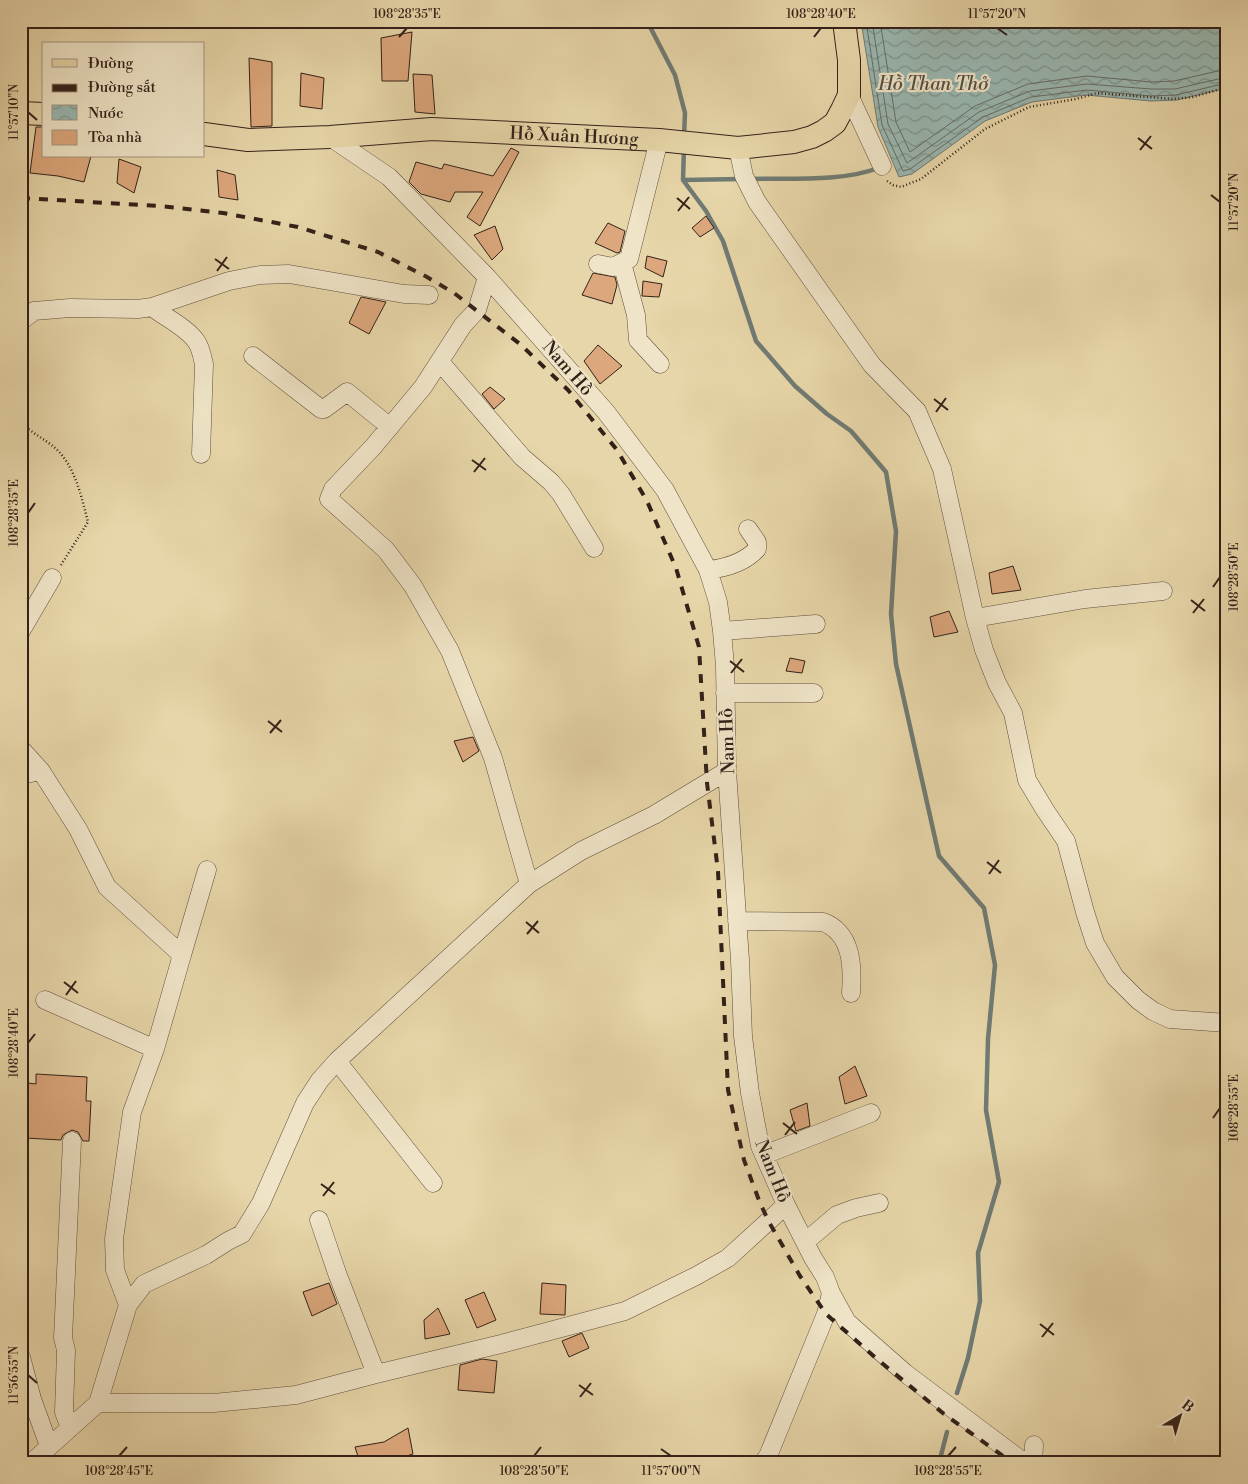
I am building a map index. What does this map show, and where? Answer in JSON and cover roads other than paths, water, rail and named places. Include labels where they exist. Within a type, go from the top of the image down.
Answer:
[{"type":"main road","name":"Hồ Xuân Hương","points":[[205,134],[248,140],[330,137],[432,129],[664,141],[730,147],[794,142],[812,137],[835,123],[849,95],[849,60],[844,21]]},
{"type":"main road","points":[[21,113],[42,114]]},
{"type":"street","points":[[849,95],[882,166]]},
{"type":"street","name":"Nam Hồ","points":[[330,137],[389,176],[487,277],[606,412],[665,490],[708,570],[718,602],[722,631],[727,771],[743,1036],[750,1093],[760,1146],[786,1205],[847,1322],[905,1373],[1025,1463]]},
{"type":"street","points":[[598,264],[613,267],[630,258],[664,141]]},
{"type":"street","points":[[730,147],[757,202],[872,365],[917,411],[942,469],[975,618],[984,650],[997,683],[1014,713],[1027,780],[1066,841],[1095,943],[1115,976],[1138,1000],[1153,1011],[1170,1018],[1227,1022]]},
{"type":"street","points":[[622,263],[636,315],[638,340],[660,364]]},
{"type":"street","points":[[21,321],[34,311],[70,308],[152,308],[229,281],[260,275],[289,274],[404,294],[429,295]]},
{"type":"street","points":[[487,277],[478,310],[463,324],[423,387],[390,427],[333,489],[329,499],[386,550],[413,586],[450,651],[493,758],[529,884]]},
{"type":"street","points":[[152,308],[185,330],[197,342],[201,351],[204,364],[201,454]]},
{"type":"street","points":[[253,356],[321,409],[324,409],[347,392],[390,427]]},
{"type":"street","points":[[440,362],[522,457],[551,482],[561,494],[594,548]]},
{"type":"street","points":[[708,570],[726,568],[752,555],[757,549],[757,542],[748,529]]},
{"type":"street","points":[[21,630],[52,578]]},
{"type":"street","points":[[975,618],[1085,599],[1163,590]]},
{"type":"street","points":[[722,631],[816,624]]},
{"type":"street","points":[[725,693],[814,693]]},
{"type":"street","points":[[21,748],[41,772],[78,829],[107,887],[182,955]]},
{"type":"street","points":[[30,1463],[98,1403],[128,1305],[144,1284],[206,1255],[228,1240],[242,1234],[261,1203],[304,1103],[320,1080],[337,1061],[529,884],[581,851],[654,815],[727,771]]},
{"type":"street","points":[[21,775],[41,772]]},
{"type":"street","points":[[128,1305],[115,1270],[114,1238],[132,1112],[154,1049],[207,870]]},
{"type":"street","points":[[737,921],[823,922],[834,926],[849,949],[853,967],[851,993]]},
{"type":"street","points":[[45,1000],[154,1049]]},
{"type":"street","points":[[337,1061],[433,1183]]},
{"type":"street","points":[[764,1155],[871,1113]]},
{"type":"street","points":[[70,1428],[64,1412],[66,1350],[62,1338],[72,1141]]},
{"type":"street","points":[[805,1242],[837,1215],[856,1208],[879,1203]]},
{"type":"street","points":[[98,1403],[214,1403],[296,1395],[625,1311],[728,1258],[786,1205]]},
{"type":"street","points":[[319,1220],[337,1273],[376,1374]]},
{"type":"street","points":[[763,1463],[768,1456],[826,1314],[831,1293]]},
{"type":"street","points":[[21,1357],[32,1399],[49,1446]]},
{"type":"street","points":[[1033,1463],[1034,1445]]},
{"type":"water","name":"Hồ Than Thở","points":[[861,21],[1227,21],[1227,88],[1177,100],[1151,101],[1086,95],[1032,102],[985,121],[912,174],[899,177],[878,127]]},
{"type":"waterway","points":[[647,21],[675,75],[685,113],[684,136]]},
{"type":"waterway","points":[[684,148],[683,180],[706,211],[723,241],[756,341],[795,386],[827,414],[851,431],[886,472],[896,531],[891,614],[896,664],[939,856],[984,908],[995,965],[988,1039],[986,1110],[999,1182],[978,1253],[980,1301],[968,1358],[957,1393]]},
{"type":"waterway","points":[[751,179],[832,177],[878,168]]},
{"type":"waterway","points":[[683,180],[741,179]]},
{"type":"waterway","points":[[939,1463],[947,1432]]},
{"type":"railway","points":[[21,198],[160,206],[223,213],[298,227],[378,252],[454,293],[520,344],[568,390],[617,450],[647,501],[676,568],[699,647],[707,783],[718,871],[728,1090],[744,1160],[760,1203],[800,1276],[826,1314],[944,1414],[1013,1463]]}]
